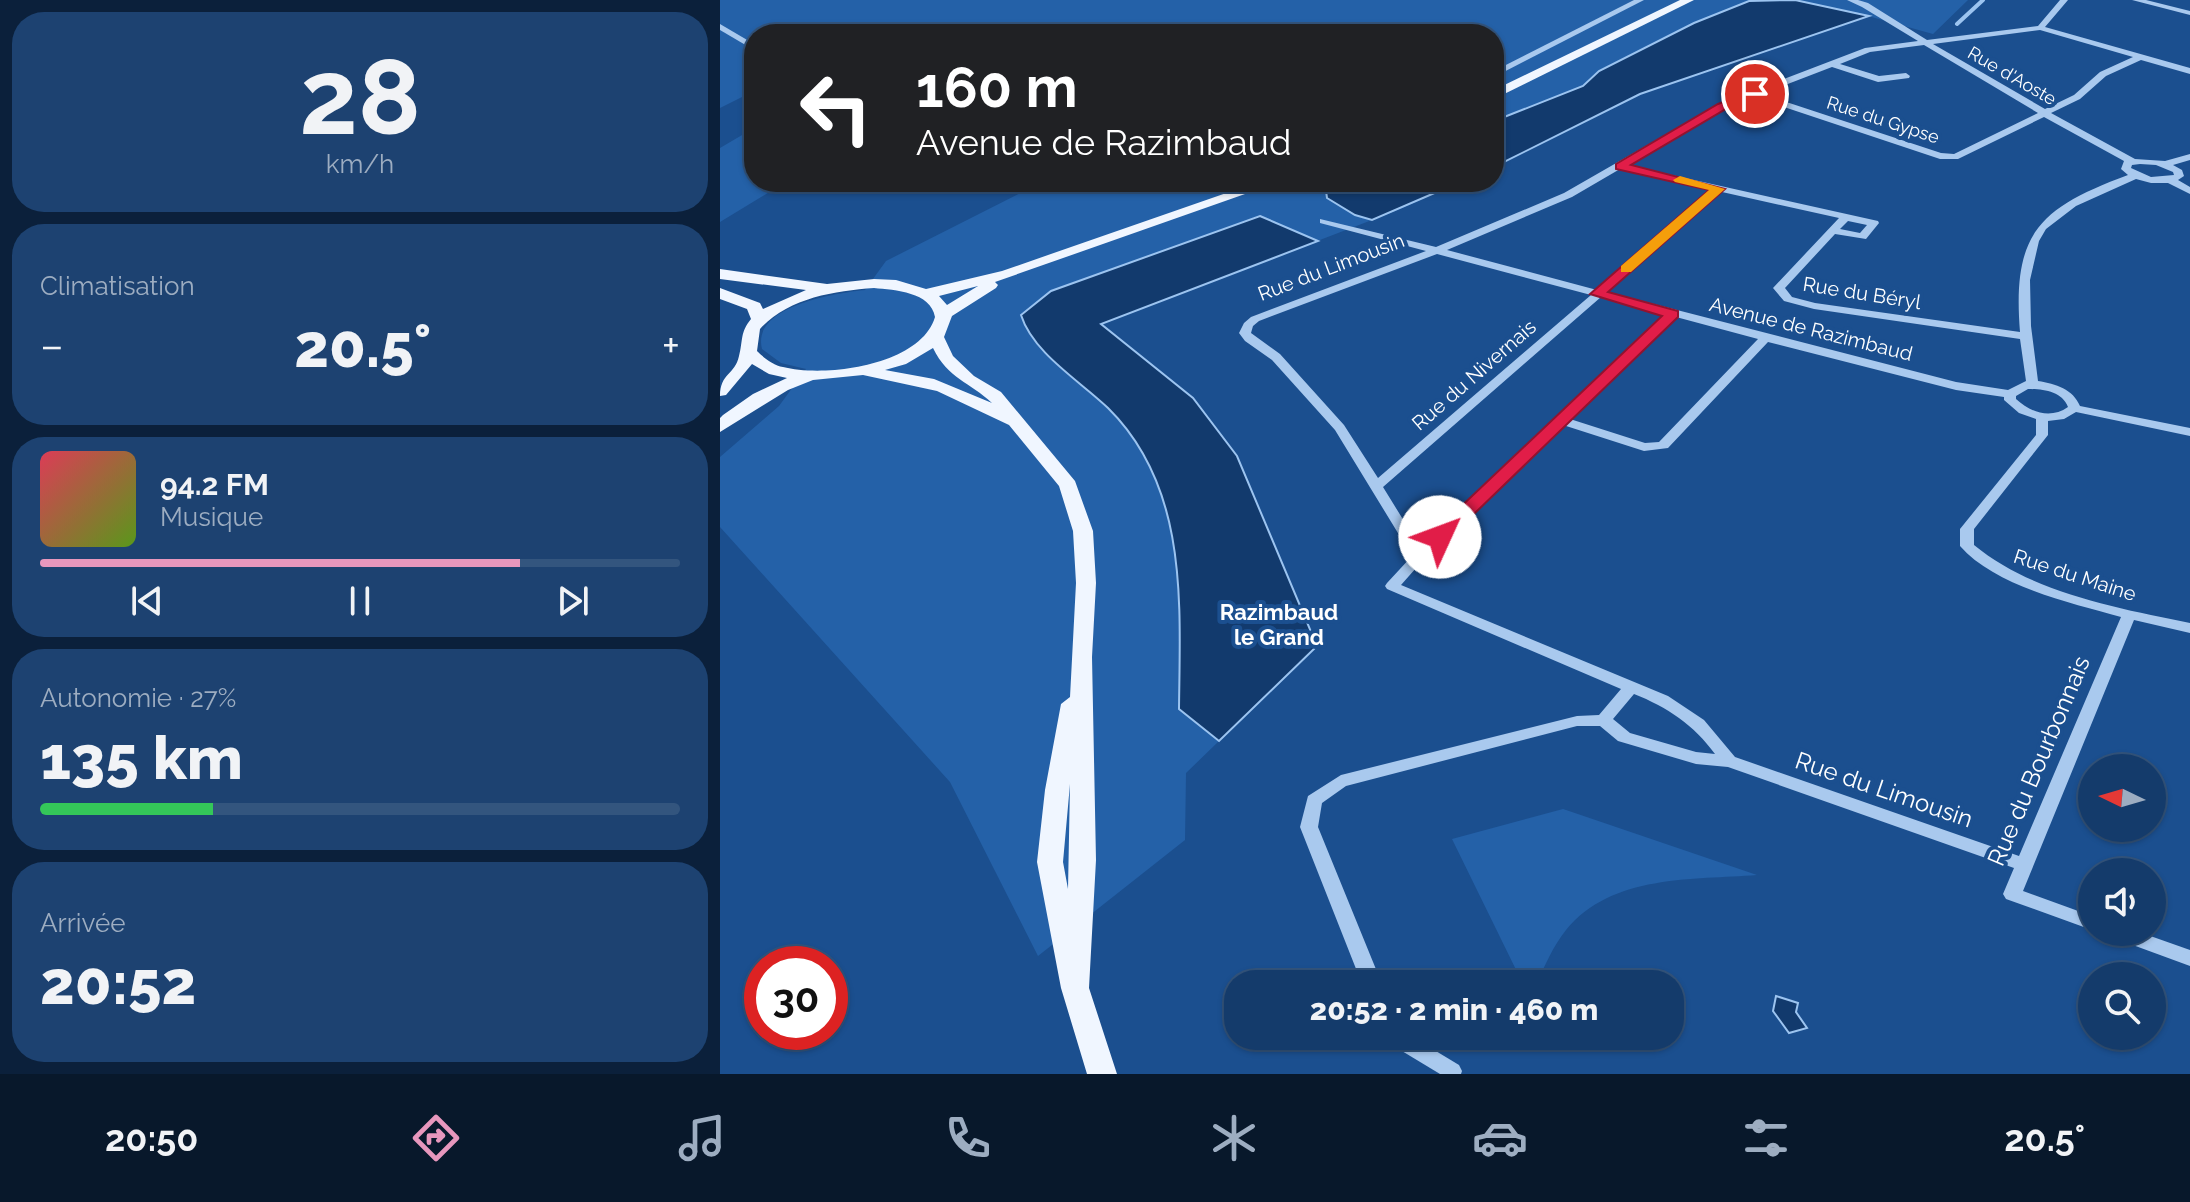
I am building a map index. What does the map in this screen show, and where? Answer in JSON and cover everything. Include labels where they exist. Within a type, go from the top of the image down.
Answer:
[{"type":"main road","points":[[1504,90],[1689,0]]},
{"type":"main road","points":[[926,294],[1007,274],[1243,192]]},
{"type":"main road","points":[[720,274],[833,288],[886,285],[926,294],[938,303],[944,314],[941,328],[935,336],[906,356],[854,373]]},
{"type":"main road","points":[[944,314],[1007,274]]},
{"type":"main road","points":[[720,391],[744,364],[749,353],[749,335],[760,320],[794,300],[833,288]]},
{"type":"main road","points":[[720,293],[754,306],[760,320]]},
{"type":"main road","points":[[935,336],[946,358],[968,380],[995,396],[1068,485],[1083,531],[1086,583],[1081,657],[1057,790],[1050,862],[1075,988],[1102,1074]]},
{"type":"main road","points":[[749,353],[771,369],[821,376]]},
{"type":"main road","points":[[720,427],[772,391],[795,381],[854,373],[930,381],[955,389],[1019,426]]},
{"type":"street","points":[[1504,69],[1640,0]]},
{"type":"street","name":"Rue d'Aoste","points":[[1851,0],[1878,13],[2044,114],[2133,162]]},
{"type":"street","points":[[2040,28],[2064,0]]},
{"type":"street","points":[[2136,0],[2190,13]]},
{"type":"street","points":[[720,26],[744,42]]},
{"type":"street","points":[[1438,250],[1568,195],[1722,106],[1868,50],[2040,28],[2190,71]]},
{"type":"street","name":"Rue du Gypse","points":[[1755,94],[1940,156],[1955,157],[2077,97],[2103,74],[2140,57]]},
{"type":"street","points":[[1832,64],[1878,79],[1906,76]]},
{"type":"street","points":[[2135,176],[2125,166],[2133,162],[2166,164],[2190,157]]},
{"type":"street","points":[[2166,164],[2179,173],[2170,180]]},
{"type":"street","points":[[1620,166],[1874,223],[1862,237],[1834,231]]},
{"type":"street","points":[[2033,385],[2024,336],[2029,249],[2041,227],[2058,213],[2135,176],[2170,180],[2190,191]]},
{"type":"street","name":"Rue du Nivernais","points":[[1377,486],[1719,189]]},
{"type":"street","name":"Rue du Béryl","points":[[1846,217],[1779,288],[1788,299],[1814,306],[2024,336]]},
{"type":"street","name":"Avenue de Razimbaud","points":[[1324,221],[1765,338],[1956,386],[2010,394]]},
{"type":"street","name":"Rue du Limousin","points":[[1419,556],[1340,428],[1276,357],[1245,333],[1255,319],[1438,250]]},
{"type":"street","points":[[1673,314],[1419,556],[1392,586],[1672,702],[1710,733],[1729,761]]},
{"type":"street","points":[[1562,421],[1644,447],[1663,445],[1765,338]]},
{"type":"street","points":[[2033,385],[2063,392],[2074,403],[2074,408],[2067,415],[2042,417],[2014,405],[2010,394],[2018,387],[2033,385]]},
{"type":"street","points":[[2074,408],[2190,432]]},
{"type":"street","name":"Rue du Maine","points":[[2042,417],[2042,435],[1967,529],[1967,546],[1980,561],[2004,574],[2129,615],[2190,628]]},
{"type":"street","name":"Rue du Bourbonnais","points":[[2078,918],[2012,894],[2129,615]]},
{"type":"street","points":[[1366,970],[1309,827],[1314,800],[1341,781],[1577,721],[1604,720],[1631,687]]},
{"type":"street","name":"Rue du Limousin","points":[[1604,720],[1624,737],[1696,758],[1729,761],[2023,864]]},
{"type":"street","points":[[2157,946],[2190,958]]},
{"type":"street","points":[[1417,1050],[1452,1071]]},
{"type":"shaded area","points":[[720,0],[1968,0],[1933,34],[1868,16],[1640,94],[1504,162],[1504,24],[744,24],[744,96],[720,108]]},
{"type":"shaded area","points":[[1795,0],[1869,16],[1640,94],[1504,162],[1504,117],[1583,86],[1599,71],[1694,23],[1749,1]]},
{"type":"shaded area","points":[[744,134],[744,192],[770,192],[720,222],[720,148]]},
{"type":"shaded area","points":[[1022,192],[1438,192],[1101,324],[1193,398],[1237,456],[1317,646],[1186,773],[1185,840],[1038,956],[950,782],[720,527],[720,457],[779,406],[806,369],[781,363],[762,349],[762,334],[769,322],[798,304],[865,290],[886,261]]},
{"type":"shaded area","points":[[1326,192],[1437,192],[1372,220],[1355,215],[1327,198]]},
{"type":"shaded area","points":[[1260,216],[1318,241],[1101,324],[1193,398],[1237,456],[1317,646],[1219,741],[1179,709],[1180,629],[1174,549],[1166,511],[1153,474],[1134,440],[1108,408],[1046,354],[1027,329],[1021,315],[1051,291]]},
{"type":"shaded area","points":[[1563,809],[1757,875],[1655,883],[1606,898],[1566,930],[1543,970],[1516,970],[1452,839]]},
{"type":"shaded area","points":[[1776,996],[1798,1003],[1796,1012],[1807,1028],[1789,1033],[1773,1011]]},
{"type":"waterway","points":[[1957,24],[1983,0]]},
{"type":"slow traffic","points":[[1626,269],[1719,189],[1680,180]]},
{"type":"district","name":"Razimbaud le Grand","points":[[1279,624]]},
{"type":"route","points":[[1440,537],[1673,314],[1597,294],[1719,189],[1620,166],[1722,106],[1755,94]]}]
